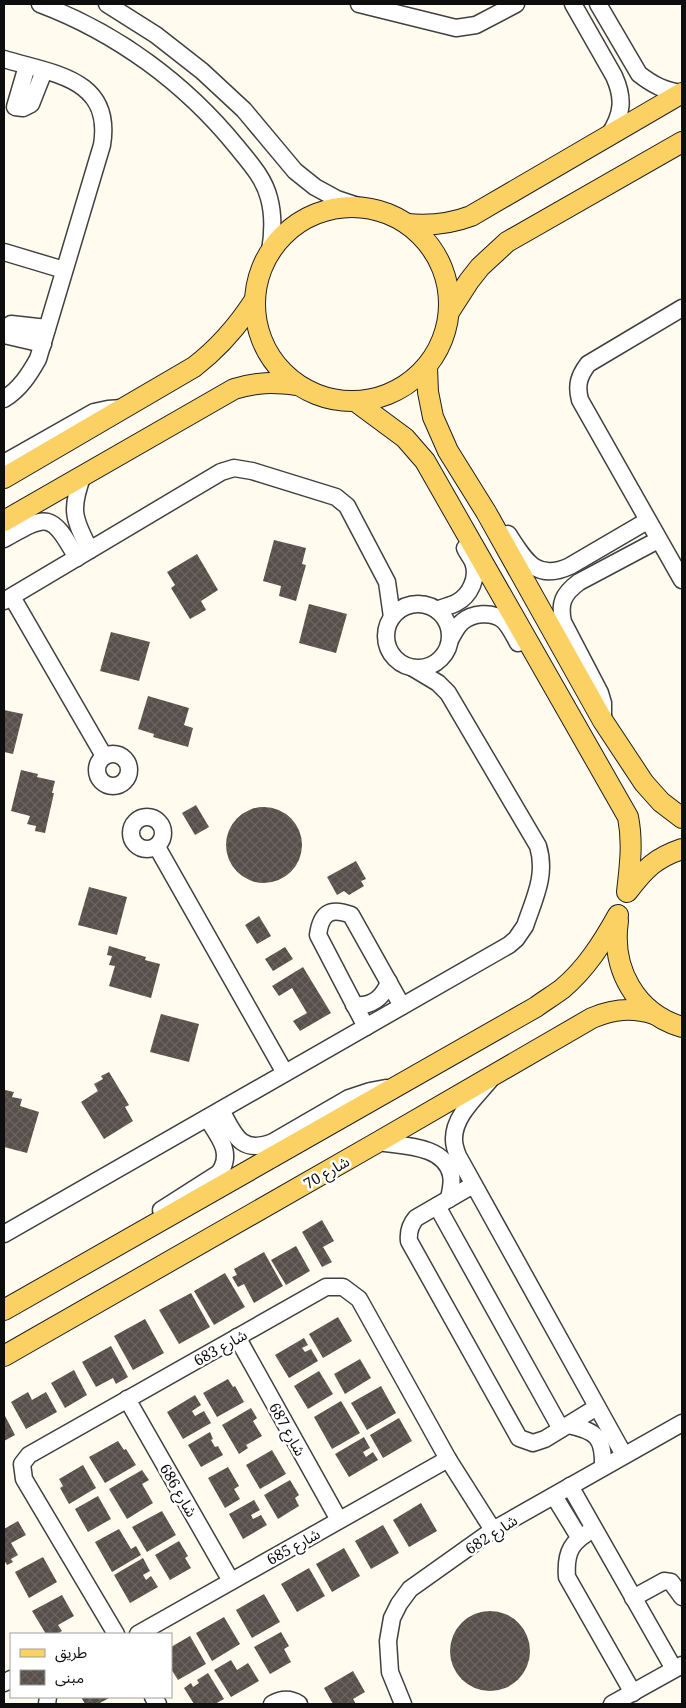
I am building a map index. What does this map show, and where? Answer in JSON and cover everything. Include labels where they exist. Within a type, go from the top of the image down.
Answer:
[{"type":"main road","points":[[408,224],[440,225],[456,222],[471,216],[682,93]]},
{"type":"main road","points":[[449,312],[480,267],[506,242],[682,142]]},
{"type":"main road","points":[[361,207],[386,213],[408,224],[432,248],[446,278],[449,312],[438,350],[426,367],[415,378],[402,388],[387,395],[355,402],[315,394],[297,385],[278,369],[264,349],[256,325],[254,301],[258,275],[270,251],[294,225],[326,210],[361,207]]},
{"type":"main road","points":[[4,478],[194,367],[212,354],[228,338],[254,301]]},
{"type":"main road","points":[[426,367],[433,417],[448,451],[486,512],[602,721],[644,782],[661,802],[682,818]]},
{"type":"main road","points":[[4,521],[234,389],[254,383],[275,382],[297,385]]},
{"type":"main road","points":[[4,1310],[536,1007],[562,989],[594,955],[618,915],[627,892],[632,851],[628,817],[425,461],[405,438],[355,402]]},
{"type":"main road","points":[[627,892],[644,870],[666,854],[682,849]]},
{"type":"main road","points":[[618,915],[616,944],[618,959],[625,980],[638,998],[654,1014],[682,1027]]},
{"type":"main road","name":"شارع 70","points":[[4,1356],[592,1018],[604,1013],[629,1009],[654,1014]]},
{"type":"street","points":[[40,4],[86,24],[125,47],[176,84],[209,116],[262,180],[269,196],[273,214],[270,251]]},
{"type":"street","points":[[106,4],[156,35],[202,71],[244,110],[295,171],[337,199],[361,207]]},
{"type":"street","points":[[359,4],[456,28],[476,25],[516,4]]},
{"type":"street","points":[[573,4],[619,87],[620,112],[616,124],[609,135]]},
{"type":"street","points":[[598,4],[640,74],[659,88],[682,93]]},
{"type":"street","points":[[4,58],[75,81],[88,90],[97,102],[103,116],[105,131],[45,336],[31,372],[22,384],[4,399]]},
{"type":"street","points":[[27,66],[15,107],[23,108],[31,104],[44,71]]},
{"type":"street","points":[[4,252],[64,270]]},
{"type":"street","points":[[682,308],[596,358],[588,364],[578,381],[580,400],[682,580]]},
{"type":"street","points":[[4,330],[8,325],[15,324],[45,336]]},
{"type":"street","points":[[4,334],[45,336]]},
{"type":"street","points":[[4,463],[94,412],[124,408]]},
{"type":"street","points":[[104,756],[8,599],[221,472],[234,468],[252,471],[336,497],[347,506],[387,582],[392,617]]},
{"type":"street","points":[[83,475],[74,503],[75,516],[84,554]]},
{"type":"street","points":[[437,610],[458,602],[465,597],[474,581],[475,571],[473,562],[449,522],[446,514],[447,498]]},
{"type":"street","points":[[486,512],[502,526],[528,564],[538,570],[548,572],[560,571],[570,566],[647,521]]},
{"type":"street","points":[[4,539],[32,523],[48,522],[56,525],[84,554]]},
{"type":"street","points":[[602,721],[603,703],[600,693],[563,622],[561,610],[563,599],[569,589],[579,582],[658,540]]},
{"type":"street","points":[[387,582],[417,604]]},
{"type":"street","points":[[4,1234],[509,945],[516,939],[525,926],[542,876],[542,860],[538,846],[448,693],[438,683],[397,660],[387,644],[386,635],[392,617],[399,610],[407,606],[424,604],[437,610],[448,622],[450,638],[444,655],[430,666],[413,668]]},
{"type":"street","points":[[450,638],[460,623],[466,618],[482,613],[497,616],[504,620],[528,661],[534,667],[544,672]]},
{"type":"street","points":[[444,655],[445,680],[448,693]]},
{"type":"street","points":[[157,846],[285,1073]]},
{"type":"street","points":[[366,1027],[318,935],[320,922],[328,913],[340,911],[351,915],[402,1006]]},
{"type":"street","points":[[354,1005],[366,1005],[376,1001],[386,990],[389,982]]},
{"type":"street","points":[[494,1074],[465,1110],[455,1126],[454,1141],[458,1156],[624,1455]]},
{"type":"street","points":[[214,1114],[236,1138],[248,1146],[261,1147],[273,1142],[348,1098],[370,1091],[398,1086]]},
{"type":"street","points":[[96,1258],[123,1236],[218,1173],[226,1158],[225,1147],[214,1114]]},
{"type":"street","points":[[378,1142],[418,1148],[440,1156],[449,1168],[452,1177],[443,1203],[564,1427]]},
{"type":"street","points":[[473,1185],[416,1218],[411,1223],[408,1234],[409,1241],[519,1438],[533,1443],[544,1439],[597,1407]]},
{"type":"street","name":"شارع 683","points":[[115,1633],[24,1480],[22,1464],[29,1455],[326,1287],[343,1287],[359,1298],[448,1458],[493,1530]]},
{"type":"street","name":"شارع 687","points":[[238,1337],[339,1520]]},
{"type":"street","name":"شارع 686","points":[[127,1399],[231,1581]]},
{"type":"street","name":"شارع 682","points":[[403,1704],[390,1672],[388,1641],[392,1618],[410,1589],[493,1530],[682,1423]]},
{"type":"street","points":[[564,1427],[591,1432],[597,1438],[603,1448],[603,1467]]},
{"type":"street","name":"شارع 685","points":[[140,1633],[448,1458]]},
{"type":"street","points":[[570,1486],[634,1598],[678,1667],[612,1704]]},
{"type":"street","points":[[554,1496],[579,1537]]},
{"type":"street","points":[[594,1529],[579,1537],[567,1555],[566,1577],[633,1693]]},
{"type":"street","points":[[634,1598],[664,1582],[671,1582],[682,1597]]},
{"type":"street","points":[[272,1704],[291,1700],[299,1704]]},
{"type":"building","points":[[274,540],[306,548],[302,564],[306,565],[296,601],[279,596],[281,586],[263,581]]},
{"type":"building","points":[[197,554],[218,590],[201,601],[206,610],[190,619],[171,588],[175,585],[167,572]]},
{"type":"building","points":[[309,604],[347,614],[336,653],[299,643]]},
{"type":"building","points":[[111,632],[150,642],[139,681],[100,671]]},
{"type":"building","points":[[148,696],[189,708],[184,725],[193,728],[188,747],[153,737],[154,734],[138,729]]},
{"type":"building","points":[[4,710],[23,714],[13,754],[4,752]]},
{"type":"building","points":[[21,770],[38,774],[37,777],[55,781],[45,833],[35,831],[36,826],[27,824],[30,816],[11,811]]},
{"type":"building","points":[[196,805],[209,827],[195,835],[182,813]]},
{"type":"building","points":[[264,807],[279,810],[291,818],[299,830],[302,845],[299,860],[291,872],[279,880],[264,883],[249,880],[237,872],[229,860],[226,845],[229,830],[237,818],[249,810]]},
{"type":"building","points":[[356,861],[366,879],[361,881],[364,886],[349,895],[344,891],[337,895],[327,877]]},
{"type":"building","points":[[89,887],[127,897],[117,935],[78,925]]},
{"type":"building","points":[[259,916],[271,936],[257,944],[245,925]]},
{"type":"building","points":[[109,946],[146,957],[145,960],[160,964],[151,998],[109,986],[115,966],[109,965],[112,956],[107,955]]},
{"type":"building","points":[[285,947],[293,959],[273,971],[265,959]]},
{"type":"building","points":[[303,967],[331,1013],[300,1031],[293,1021],[307,1013],[292,988],[279,996],[272,986]]},
{"type":"building","points":[[161,1014],[199,1024],[189,1062],[150,1052]]},
{"type":"building","points":[[109,1072],[129,1105],[125,1107],[133,1121],[104,1139],[81,1102],[98,1091],[94,1084],[103,1079],[101,1076]]},
{"type":"building","points":[[5,1090],[14,1092],[12,1097],[22,1099],[20,1106],[39,1112],[27,1153],[4,1147]]},
{"type":"building","points":[[322,1220],[334,1241],[323,1247],[332,1262],[322,1267],[302,1232]]},
{"type":"building","points":[[296,1246],[310,1271],[286,1285],[271,1260]]},
{"type":"building","points":[[264,1252],[283,1286],[254,1303],[244,1284],[238,1287],[232,1277],[237,1275],[234,1269]]},
{"type":"building","points":[[225,1273],[245,1307],[214,1325],[194,1291]]},
{"type":"building","points":[[191,1293],[210,1327],[179,1344],[159,1310]]},
{"type":"building","points":[[338,1317],[352,1341],[323,1358],[309,1334]]},
{"type":"building","points":[[145,1319],[164,1353],[133,1370],[114,1336]]},
{"type":"building","points":[[304,1338],[308,1345],[302,1348],[305,1352],[311,1349],[318,1361],[289,1378],[275,1355]]},
{"type":"building","points":[[111,1346],[128,1377],[116,1384],[113,1378],[96,1387],[82,1362]]},
{"type":"building","points":[[360,1359],[371,1378],[345,1394],[334,1374]]},
{"type":"building","points":[[74,1370],[87,1395],[65,1408],[51,1383]]},
{"type":"building","points":[[319,1371],[333,1394],[308,1409],[294,1386]]},
{"type":"building","points":[[228,1379],[233,1387],[235,1386],[244,1402],[217,1417],[203,1393]]},
{"type":"building","points":[[381,1386],[396,1413],[367,1430],[351,1403]]},
{"type":"building","points":[[28,1392],[32,1400],[46,1392],[57,1412],[26,1429],[11,1402]]},
{"type":"building","points":[[195,1395],[201,1405],[192,1411],[195,1416],[204,1411],[211,1423],[183,1439],[167,1412]]},
{"type":"building","points":[[341,1401],[360,1433],[332,1449],[314,1417]]},
{"type":"building","points":[[251,1408],[257,1418],[253,1421],[262,1436],[246,1445],[248,1448],[239,1454],[222,1425]]},
{"type":"building","points":[[4,1414],[15,1435],[4,1441]]},
{"type":"building","points":[[399,1418],[412,1441],[383,1458],[370,1435]]},
{"type":"building","points":[[210,1432],[213,1439],[211,1440],[215,1447],[218,1446],[223,1455],[201,1467],[188,1445]]},
{"type":"building","points":[[364,1437],[370,1448],[363,1452],[366,1457],[373,1452],[378,1460],[349,1477],[335,1454]]},
{"type":"building","points":[[118,1441],[124,1450],[126,1449],[136,1465],[105,1483],[89,1457]]},
{"type":"building","points":[[272,1450],[286,1474],[260,1489],[246,1465]]},
{"type":"building","points":[[83,1465],[96,1488],[69,1504],[60,1488],[63,1486],[59,1479]]},
{"type":"building","points":[[228,1467],[239,1486],[234,1489],[240,1499],[225,1508],[208,1478]]},
{"type":"building","points":[[142,1470],[149,1480],[142,1484],[153,1503],[127,1519],[109,1489]]},
{"type":"building","points":[[290,1480],[299,1495],[295,1498],[299,1506],[278,1519],[264,1495]]},
{"type":"building","points":[[98,1496],[111,1519],[88,1532],[75,1509]]},
{"type":"building","points":[[254,1500],[260,1510],[251,1515],[253,1519],[261,1515],[267,1525],[243,1539],[229,1514]]},
{"type":"building","points":[[421,1503],[437,1531],[409,1547],[393,1520]]},
{"type":"building","points":[[162,1511],[176,1535],[147,1552],[132,1527]]},
{"type":"building","points":[[18,1521],[26,1535],[11,1543],[18,1555],[11,1559],[13,1562],[7,1565],[4,1560],[4,1529]]},
{"type":"building","points":[[383,1525],[399,1553],[371,1569],[355,1541]]},
{"type":"building","points":[[119,1529],[131,1549],[136,1546],[141,1555],[112,1572],[95,1542]]},
{"type":"building","points":[[179,1541],[188,1556],[185,1558],[191,1568],[170,1580],[155,1555]]},
{"type":"building","points":[[344,1548],[360,1576],[332,1592],[316,1564]]},
{"type":"building","points":[[43,1557],[57,1582],[29,1598],[15,1572]]},
{"type":"building","points":[[143,1558],[150,1571],[143,1575],[146,1580],[151,1576],[158,1587],[130,1603],[114,1575]]},
{"type":"building","points":[[309,1568],[325,1596],[297,1612],[281,1584]]},
{"type":"building","points":[[264,1594],[280,1622],[252,1638],[236,1610]]},
{"type":"building","points":[[62,1595],[74,1616],[58,1625],[62,1631],[59,1633],[45,1633],[32,1611]]},
{"type":"building","points":[[482,1611],[498,1611],[519,1622],[530,1643],[530,1659],[519,1680],[498,1691],[482,1691],[468,1685],[456,1673],[450,1659],[450,1643],[456,1629],[468,1617]]},
{"type":"building","points":[[224,1617],[240,1644],[212,1661],[196,1633]]},
{"type":"building","points":[[281,1632],[289,1646],[284,1649],[291,1662],[270,1674],[254,1647]]},
{"type":"building","points":[[190,1636],[206,1664],[178,1680],[172,1671],[172,1646]]},
{"type":"building","points":[[231,1660],[237,1670],[248,1663],[259,1681],[231,1697],[214,1670]]},
{"type":"building","points":[[353,1671],[365,1692],[353,1699],[356,1704],[333,1704],[324,1688]]},
{"type":"building","points":[[208,1673],[224,1699],[215,1704],[194,1704],[184,1688],[191,1683],[193,1687],[199,1683],[197,1680]]},
{"type":"building","points":[[82,1698],[109,1698],[98,1704],[85,1704]]}]
